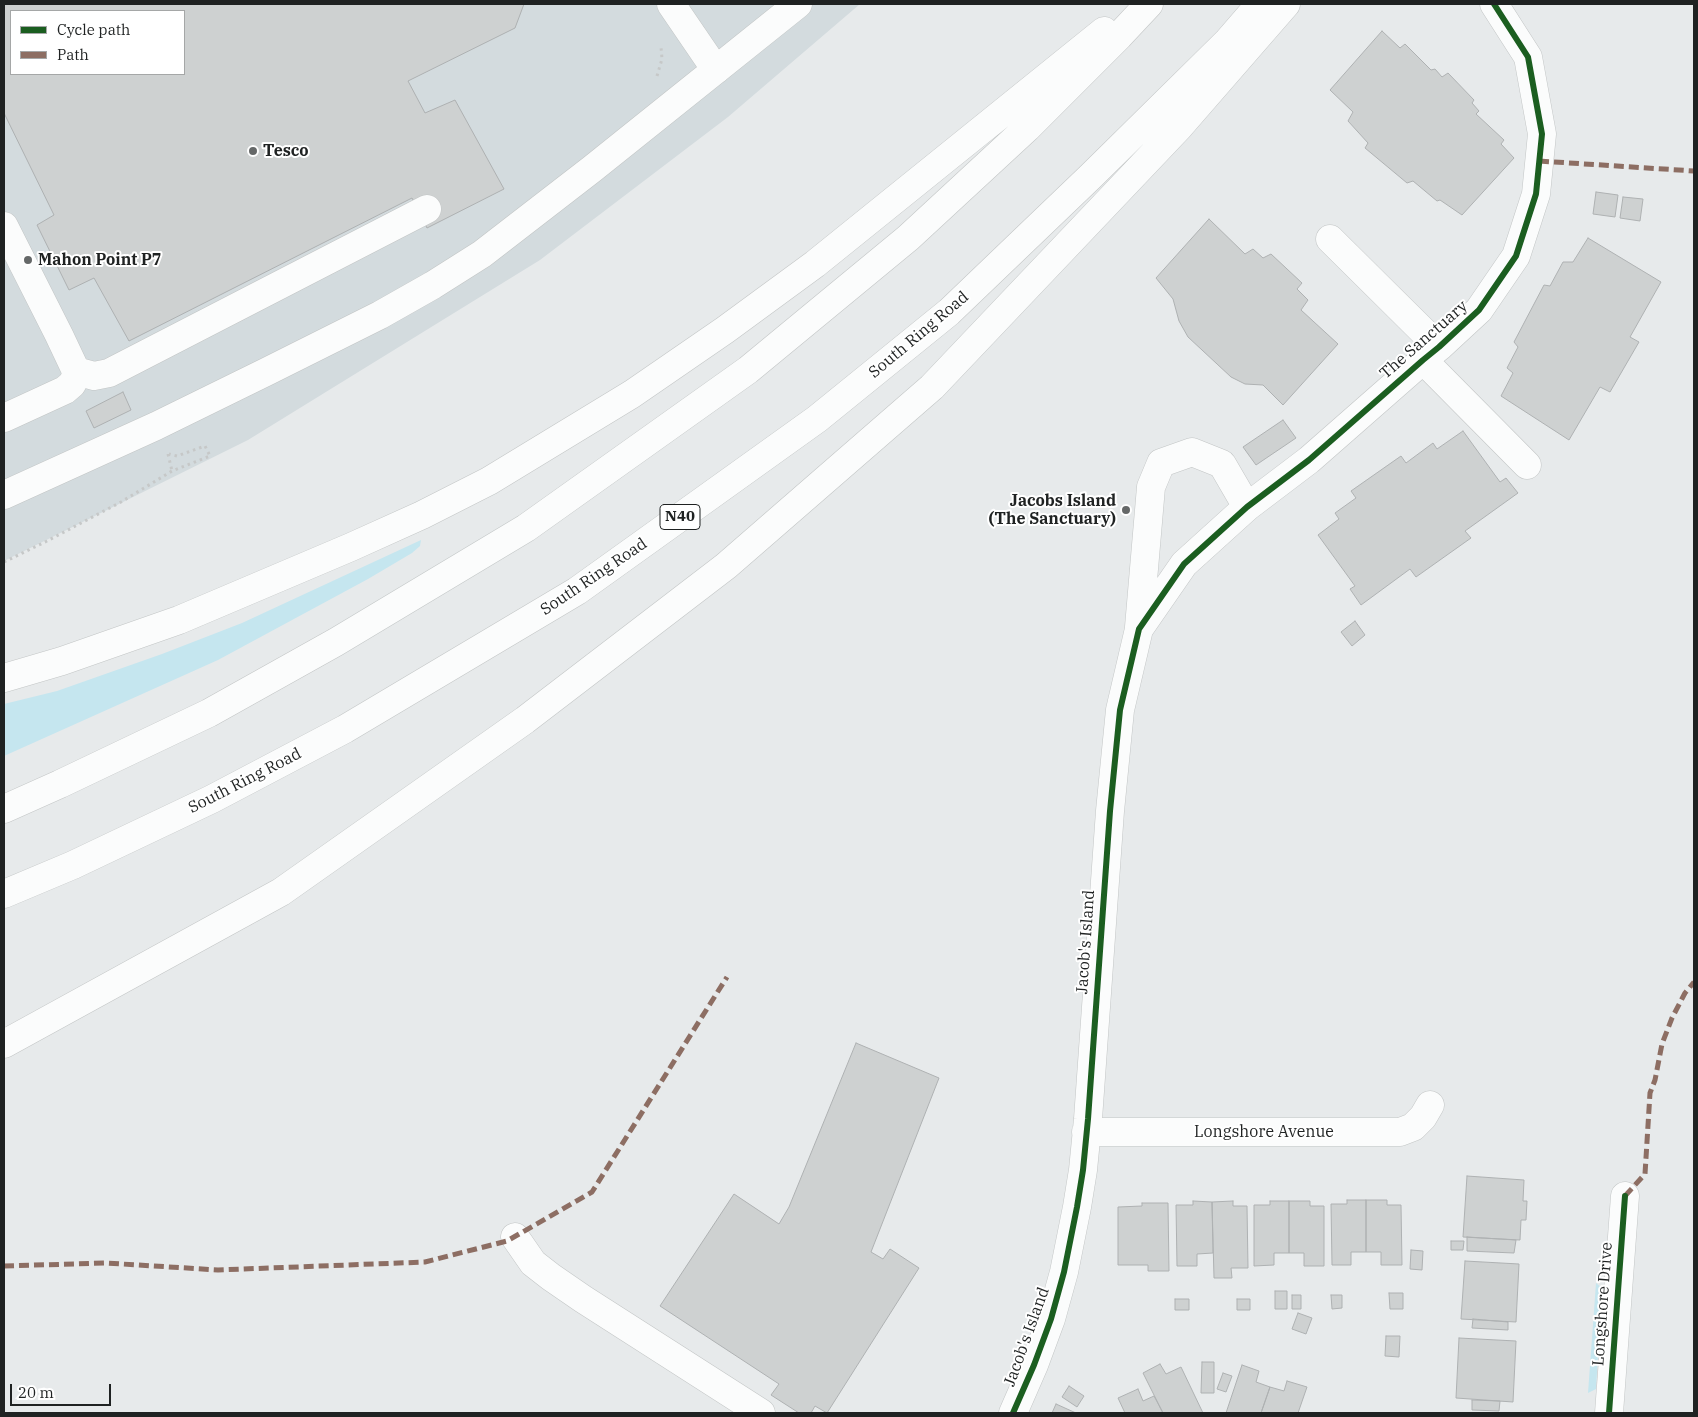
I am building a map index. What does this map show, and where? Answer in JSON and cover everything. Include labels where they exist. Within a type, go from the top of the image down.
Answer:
[{"type":"main road","points":[[671,4],[716,70]]},
{"type":"main road","points":[[4,495],[156,426],[371,319],[441,280],[482,254],[592,169],[798,4]]},
{"type":"main road","points":[[4,678],[62,661],[179,620],[422,515],[506,470],[640,388],[725,330],[815,264],[1138,4]]},
{"type":"main road","points":[[4,809],[209,713],[336,642],[534,522],[748,370],[908,238],[1027,128],[1120,36],[1149,4]]},
{"type":"main road","name":"South Ring Road","points":[[4,894],[73,865],[212,800],[296,756],[578,591],[817,419],[949,312],[1228,41],[1260,4]]},
{"type":"main road","points":[[4,1044],[281,892],[525,720],[726,566],[932,387],[1179,127],[1286,4]]},
{"type":"main road","name":"The Sanctuary","points":[[1247,507],[1310,460],[1479,310],[1516,256],[1536,194],[1542,134],[1528,57],[1494,4]]},
{"type":"main road","points":[[76,371],[94,376],[110,373],[427,209]]},
{"type":"main road","points":[[4,226],[76,371],[72,384],[65,390],[4,418]]},
{"type":"main road","points":[[1330,239],[1527,465]]},
{"type":"main road","points":[[1138,629],[1151,487],[1161,463],[1192,452],[1222,464],[1247,507]]},
{"type":"main road","name":"Jacob's Island","points":[[1013,1413],[1034,1365],[1064,1272],[1083,1170],[1106,858],[1120,719],[1138,629],[1184,564],[1247,507]]},
{"type":"main road","name":"Longshore Avenue","points":[[1086,1132],[1400,1132],[1413,1127],[1423,1117],[1430,1105]]},
{"type":"main road","name":"Longshore Drive","points":[[1608,1413],[1625,1196]]},
{"type":"main road","points":[[515,1237],[533,1263],[551,1277],[761,1413]]},
{"type":"path","points":[[4,562],[121,502],[172,471],[210,456],[205,446],[176,456],[168,454],[172,447],[156,426]]},
{"type":"shaded area","points":[[4,4],[860,4],[728,117],[540,260],[248,440],[4,561]]},
{"type":"shaded area","points":[[421,540],[420,546],[412,553],[368,579],[218,660],[4,756],[4,704],[57,691],[242,623]]},
{"type":"shaded area","points":[[1596,1283],[1602,1288],[1596,1389],[1588,1393]]},
{"type":"building","name":"Tesco","points":[[4,4],[524,4],[515,28],[408,81],[425,113],[455,100],[504,189],[427,228],[412,198],[129,341],[94,278],[69,290],[37,225],[54,215],[4,113]]},
{"type":"building","points":[[1382,31],[1400,48],[1405,44],[1431,70],[1435,69],[1442,77],[1448,73],[1474,100],[1472,103],[1479,111],[1476,114],[1504,140],[1501,144],[1514,158],[1462,215],[1440,200],[1437,201],[1413,181],[1407,183],[1365,148],[1368,143],[1348,121],[1353,112],[1330,90]]},
{"type":"building","points":[[1596,192],[1618,195],[1615,217],[1593,214]]},
{"type":"building","points":[[1623,197],[1643,199],[1640,221],[1620,218]]},
{"type":"building","points":[[1209,219],[1245,254],[1253,249],[1263,258],[1271,254],[1302,283],[1297,289],[1308,300],[1301,310],[1338,344],[1283,405],[1263,385],[1245,384],[1231,377],[1188,337],[1179,321],[1173,299],[1156,278]]},
{"type":"building","points":[[1588,238],[1661,282],[1630,337],[1639,342],[1610,392],[1600,387],[1569,440],[1501,396],[1513,373],[1507,368],[1518,347],[1514,342],[1544,285],[1550,286],[1563,262],[1573,262]]},
{"type":"building","points":[[123,392],[131,410],[94,428],[86,411]]},
{"type":"building","points":[[1283,420],[1296,438],[1256,465],[1243,447]]},
{"type":"building","points":[[1463,431],[1500,482],[1506,478],[1518,493],[1465,531],[1471,538],[1416,577],[1410,569],[1361,605],[1350,589],[1355,586],[1318,535],[1339,519],[1335,513],[1356,498],[1351,491],[1401,456],[1406,463],[1433,443],[1437,449]]},
{"type":"building","points":[[1355,621],[1365,635],[1352,646],[1341,632]]},
{"type":"building","points":[[856,1043],[939,1078],[871,1252],[883,1259],[890,1249],[919,1268],[827,1413],[815,1406],[811,1413],[799,1413],[771,1395],[779,1384],[660,1306],[734,1194],[779,1224],[789,1207]]},
{"type":"building","points":[[1467,1176],[1524,1180],[1523,1201],[1527,1201],[1526,1220],[1521,1220],[1520,1240],[1463,1237]]},
{"type":"building","points":[[1347,1200],[1366,1200],[1366,1252],[1351,1252],[1351,1265],[1332,1265],[1331,1204],[1347,1204]]},
{"type":"building","points":[[1366,1200],[1387,1200],[1387,1205],[1401,1205],[1402,1265],[1381,1265],[1381,1252],[1366,1252]]},
{"type":"building","points":[[1193,1201],[1212,1202],[1213,1253],[1197,1254],[1197,1266],[1177,1266],[1176,1205],[1193,1205]]},
{"type":"building","points":[[1233,1201],[1233,1206],[1247,1206],[1248,1268],[1231,1268],[1232,1278],[1214,1278],[1212,1202]]},
{"type":"building","points":[[1270,1201],[1289,1201],[1289,1253],[1274,1253],[1274,1265],[1254,1266],[1254,1205],[1270,1205]]},
{"type":"building","points":[[1289,1201],[1310,1201],[1310,1206],[1324,1206],[1324,1266],[1304,1266],[1304,1253],[1289,1253]]},
{"type":"building","points":[[1142,1203],[1168,1203],[1169,1271],[1148,1271],[1148,1265],[1118,1265],[1118,1207],[1142,1206]]},
{"type":"building","points":[[1467,1237],[1516,1240],[1514,1253],[1467,1251]]},
{"type":"building","points":[[1451,1241],[1464,1241],[1463,1250],[1451,1250]]},
{"type":"building","points":[[1411,1250],[1423,1251],[1422,1270],[1410,1269]]},
{"type":"building","points":[[1465,1261],[1519,1264],[1516,1322],[1461,1319]]},
{"type":"building","points":[[1275,1291],[1287,1291],[1287,1309],[1275,1309]]},
{"type":"building","points":[[1389,1293],[1403,1293],[1403,1309],[1390,1309]]},
{"type":"building","points":[[1292,1295],[1301,1295],[1301,1309],[1292,1309]]},
{"type":"building","points":[[1331,1295],[1342,1295],[1342,1308],[1332,1309]]},
{"type":"building","points":[[1175,1299],[1189,1299],[1189,1310],[1175,1310]]},
{"type":"building","points":[[1237,1299],[1250,1299],[1250,1310],[1237,1310]]},
{"type":"building","points":[[1298,1313],[1312,1318],[1306,1334],[1292,1329]]},
{"type":"building","points":[[1473,1319],[1508,1322],[1508,1330],[1472,1328]]},
{"type":"building","points":[[1386,1336],[1400,1336],[1399,1357],[1385,1356]]},
{"type":"building","points":[[1459,1338],[1516,1341],[1513,1402],[1456,1398]]},
{"type":"building","points":[[1202,1362],[1214,1362],[1214,1393],[1201,1393]]},
{"type":"building","points":[[1160,1364],[1166,1374],[1181,1367],[1203,1413],[1163,1413],[1143,1373]]},
{"type":"building","points":[[1242,1365],[1259,1371],[1256,1382],[1270,1387],[1261,1413],[1226,1413]]},
{"type":"building","points":[[1223,1373],[1232,1376],[1226,1392],[1217,1389]]},
{"type":"building","points":[[1287,1381],[1307,1387],[1298,1413],[1261,1413],[1270,1387],[1284,1391]]},
{"type":"building","points":[[1069,1386],[1084,1396],[1077,1407],[1062,1397]]},
{"type":"building","points":[[1138,1389],[1143,1401],[1154,1396],[1163,1413],[1125,1413],[1118,1398]]},
{"type":"building","points":[[1472,1400],[1500,1401],[1499,1411],[1472,1410]]},
{"type":"building","points":[[1056,1404],[1076,1413],[1052,1413]]},
{"type":"marked path","points":[[1539,161],[1694,171]]},
{"type":"marked path","points":[[4,1266],[106,1263],[218,1270],[425,1262],[507,1241],[592,1192],[727,977]]},
{"type":"marked path","points":[[1625,1196],[1645,1174],[1650,1093],[1655,1080],[1662,1044],[1672,1018],[1685,993],[1694,982]]},
{"type":"cycle path","points":[[1013,1413],[1051,1319],[1064,1272],[1083,1170],[1110,811],[1120,710],[1139,629],[1184,564],[1247,507],[1309,460],[1479,310],[1516,256],[1536,194],[1542,134],[1528,57],[1494,4]]},
{"type":"cycle path","points":[[1609,1413],[1625,1196]]},
{"type":"place","name":"Tesco","points":[[253,151]]},
{"type":"place","name":"Mahon Point P7","points":[[28,260]]},
{"type":"place","name":"Jacobs Island (The Sanctuary)","points":[[1126,510]]}]
